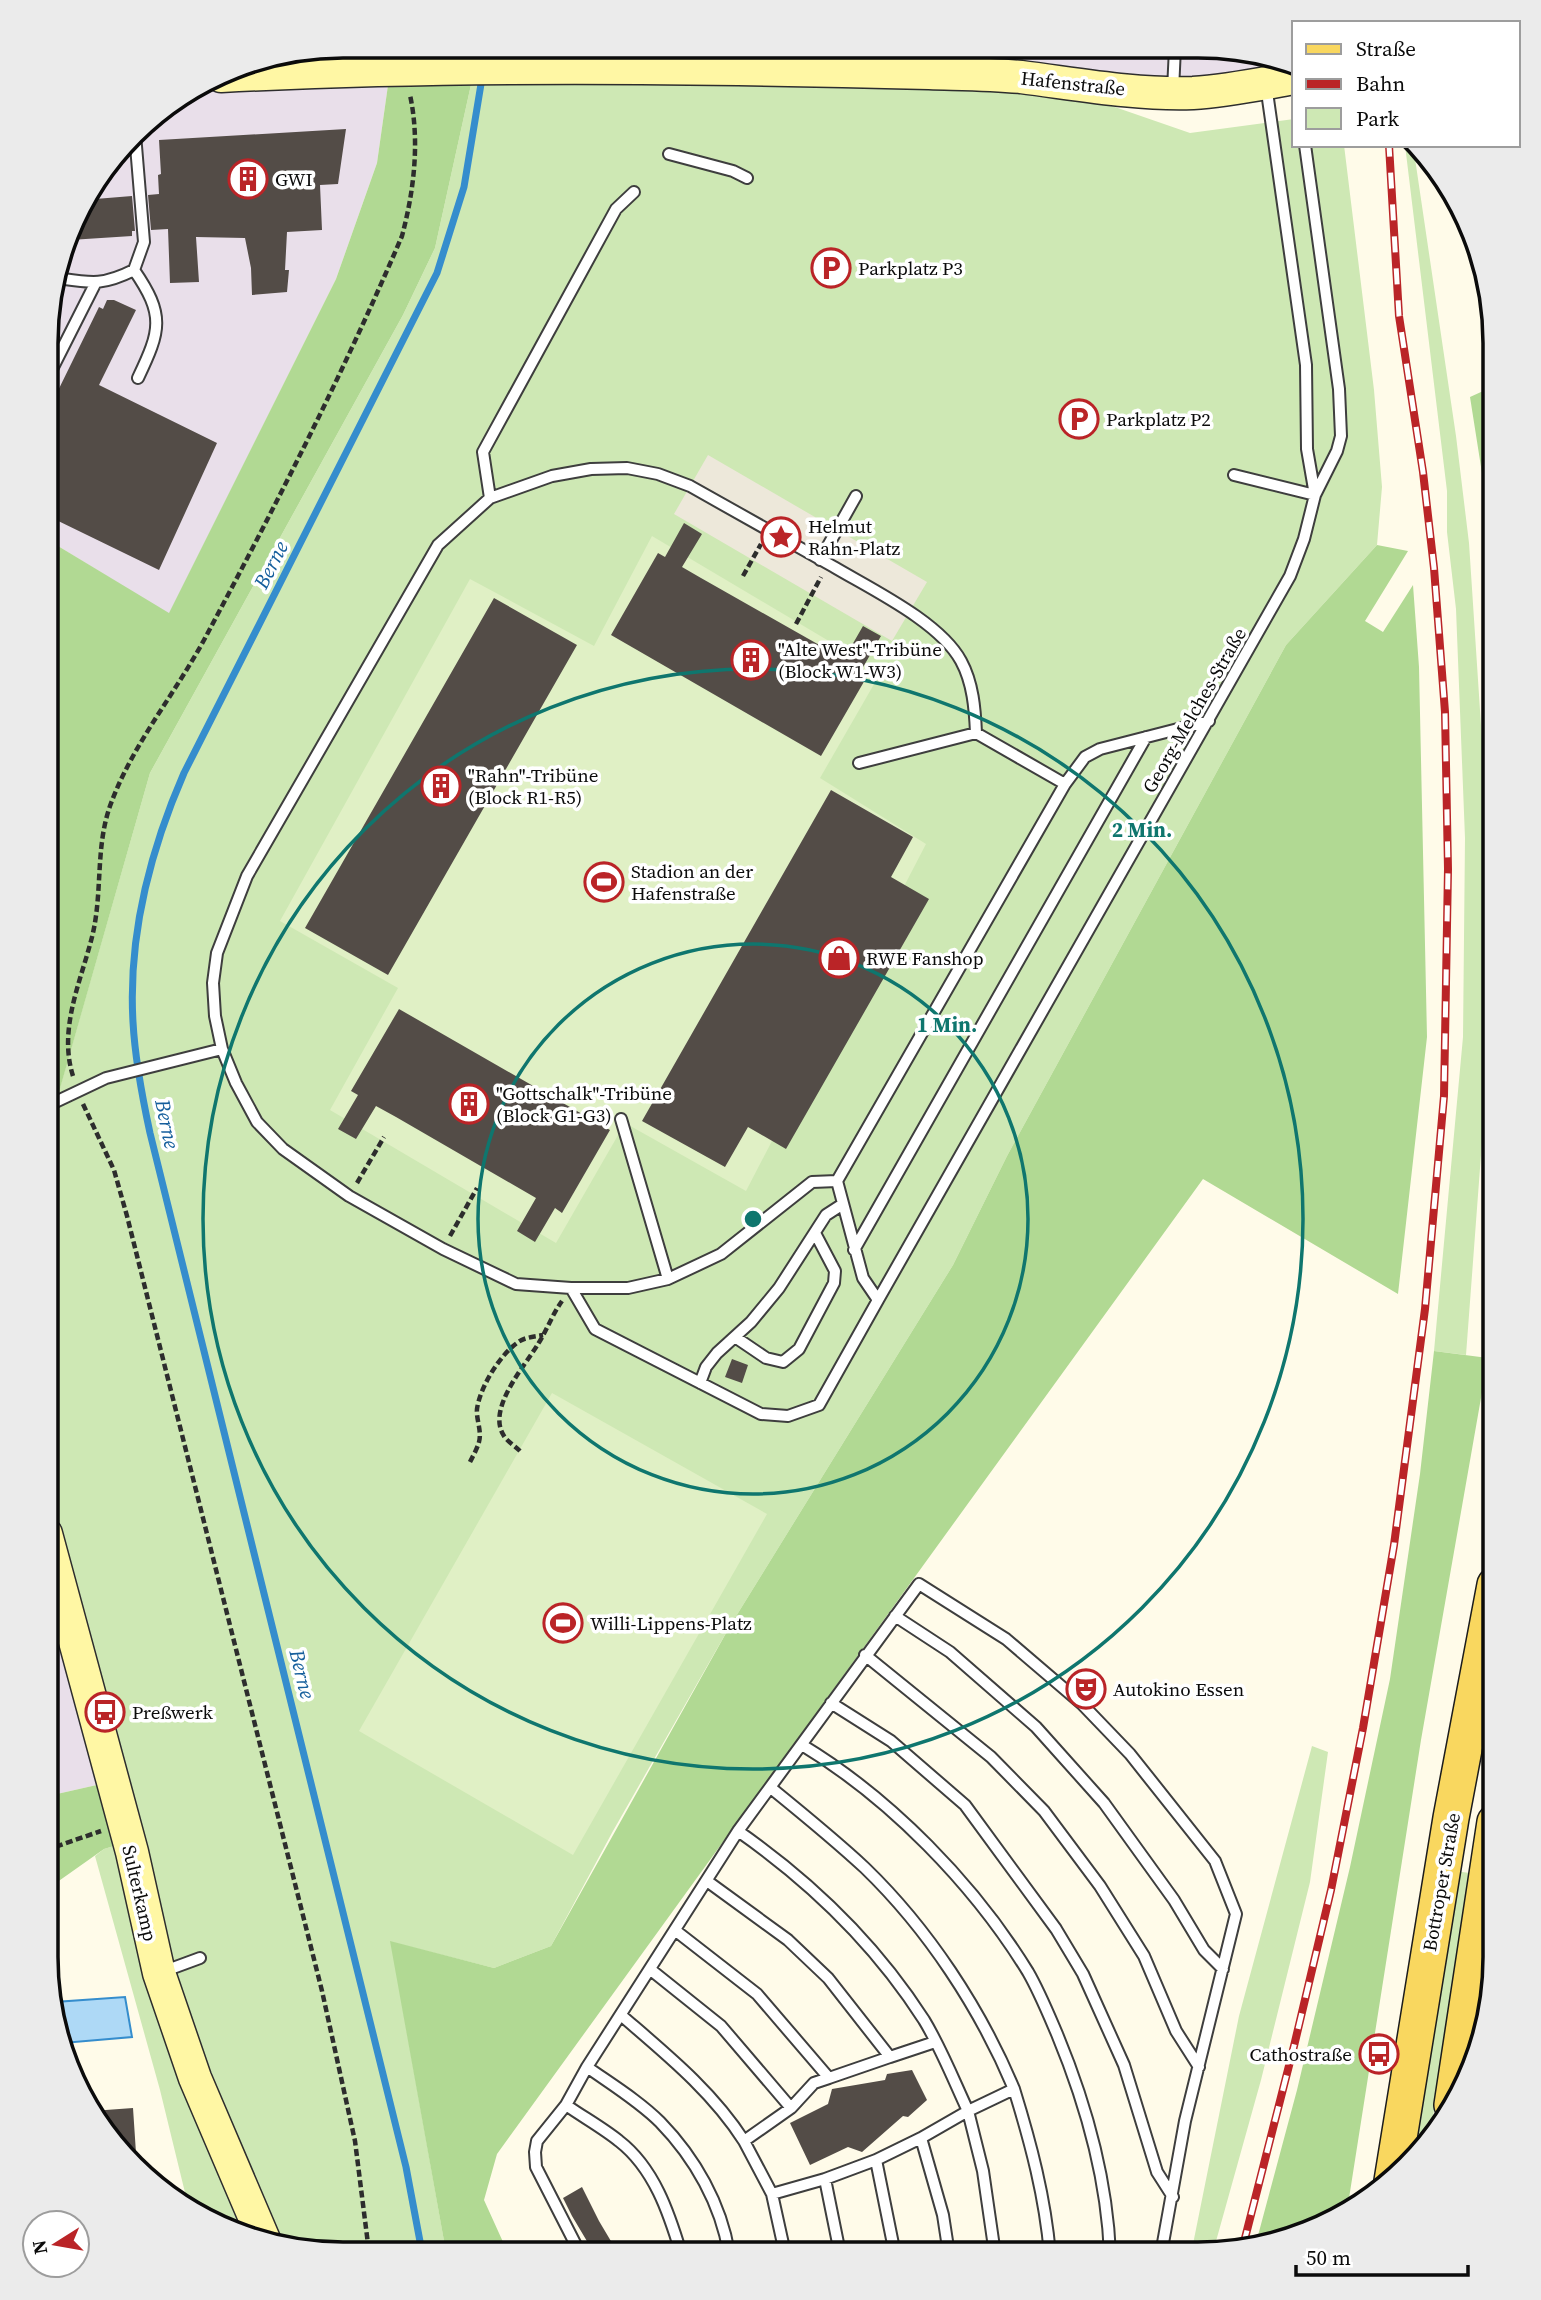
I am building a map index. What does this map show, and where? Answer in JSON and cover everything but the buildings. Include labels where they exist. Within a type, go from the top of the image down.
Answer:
[{"type":"main road","name":"Hafenstraße","points":[[245,75],[502,69],[612,63],[973,74],[1114,89],[1173,92],[1210,91],[1280,80]]},
{"type":"main road","name":"Sulterkamp","points":[[58,1573],[77,1635],[159,1973],[195,2078],[260,2230]]},
{"type":"main road","name":"Bottroper Straße","points":[[1395,2164],[1449,1829],[1483,1649]]},
{"type":"main road","points":[[1458,2075],[1483,1942]]},
{"type":"lane","points":[[1173,92],[1175,58]]},
{"type":"lane","name":"Georg-Melches-Straße","points":[[1280,80],[1308,392],[1307,449],[1315,495]]},
{"type":"lane","points":[[65,279],[95,284],[114,280],[134,270],[144,242],[136,147]]},
{"type":"lane","name":"Georg-Melches-Straße","points":[[571,1288],[595,1329],[761,1414],[788,1416],[819,1405],[1290,576],[1304,539],[1315,495],[1337,451],[1341,436],[1341,411],[1305,147]]},
{"type":"lane","points":[[669,154],[733,171],[747,178]]},
{"type":"lane","points":[[490,498],[483,452],[616,209],[634,192]]},
{"type":"lane","points":[[134,270],[151,295],[157,316],[154,344],[138,378]]},
{"type":"lane","points":[[58,357],[95,284]]},
{"type":"lane","points":[[837,1181],[812,1182],[721,1254],[668,1279],[628,1288],[516,1284],[443,1249],[349,1196],[283,1149],[257,1122],[222,1049],[214,1005],[213,983],[217,953],[247,876],[438,545],[490,498],[552,476],[591,469],[627,468],[658,474],[690,486],[909,611],[947,642],[961,659],[975,709],[976,733]]},
{"type":"lane","points":[[1234,475],[1315,495]]},
{"type":"lane","points":[[820,560],[856,496]]},
{"type":"lane","points":[[878,1300],[863,1278],[837,1181],[1065,784],[1086,757],[1100,749],[1209,721]]},
{"type":"lane","points":[[859,763],[976,733],[1065,784]]},
{"type":"lane","points":[[854,1250],[1146,737]]},
{"type":"lane","points":[[58,1101],[106,1079],[222,1049]]},
{"type":"lane","points":[[621,1119],[668,1279]]},
{"type":"lane","points":[[700,1383],[706,1367],[717,1353],[751,1322],[779,1288],[826,1215],[843,1204]]},
{"type":"lane","points":[[735,1336],[766,1359],[783,1362],[799,1349],[834,1283],[835,1271],[815,1233]]},
{"type":"lane","points":[[574,2242],[536,2167],[537,2141],[566,2105],[587,2067],[738,1831],[919,1584],[1006,1639],[1082,1704],[1129,1754],[1214,1861],[1236,1914],[1185,2121],[1164,2242]]},
{"type":"lane","points":[[895,1616],[950,1652],[1036,1727],[1104,1803],[1174,1900],[1204,1950],[1223,1969]]},
{"type":"lane","points":[[865,1655],[991,1757],[1044,1811],[1100,1886],[1144,1956],[1176,2031],[1199,2067]]},
{"type":"lane","points":[[831,1703],[891,1741],[965,1805],[1056,1929],[1083,1974],[1124,2065],[1157,2172],[1173,2197]]},
{"type":"lane","points":[[802,1745],[831,1762],[927,1845],[960,1880],[999,1929],[1029,1973],[1071,2068],[1088,2124],[1105,2197],[1109,2242]]},
{"type":"lane","points":[[771,1788],[867,1870],[912,1920],[972,2003],[1014,2089],[1034,2153],[1046,2209],[1049,2242]]},
{"type":"lane","points":[[738,1831],[790,1869],[840,1914],[894,1978],[925,2022],[968,2112],[983,2171],[993,2242]]},
{"type":"lane","points":[[707,1881],[788,1940],[828,1978],[890,2057]]},
{"type":"lane","points":[[676,1931],[757,1994],[829,2078]]},
{"type":"lane","points":[[159,1973],[200,1958]]},
{"type":"lane","points":[[651,1970],[721,2026],[791,2108]]},
{"type":"lane","points":[[622,2016],[691,2077],[727,2114],[772,2194],[783,2242]]},
{"type":"lane","points":[[744,2141],[791,2108],[814,2083],[935,2042]]},
{"type":"lane","points":[[587,2067],[659,2121],[695,2164],[711,2193],[727,2242]]},
{"type":"lane","points":[[772,2194],[825,2179],[876,2160],[1014,2089]]},
{"type":"lane","points":[[566,2105],[622,2143],[648,2173],[669,2214],[678,2242]]},
{"type":"lane","points":[[921,2138],[943,2215],[947,2242]]},
{"type":"lane","points":[[876,2160],[893,2242]]},
{"type":"lane","points":[[825,2179],[838,2242]]},
{"type":"path","points":[[368,2242],[355,2141],[322,1991],[154,1320],[114,1170],[70,1069],[71,1018],[95,925],[100,852],[110,806],[141,741],[222,606],[316,419],[401,236],[410,206],[414,167],[414,112],[405,70]]},
{"type":"path","points":[[743,576],[751,561]]},
{"type":"path","points":[[796,624],[810,596]]},
{"type":"path","points":[[349,1196],[384,1138]]},
{"type":"path","points":[[443,1249],[477,1188]]},
{"type":"path","points":[[520,1451],[503,1436],[499,1413],[513,1381],[571,1288]]},
{"type":"path","points":[[470,1462],[479,1441],[479,1401],[492,1371],[517,1342],[527,1337],[543,1335]]},
{"type":"path","points":[[58,1846],[124,1823]]},
{"type":"shaded area","points":[[324,58],[1217,58],[1277,69],[1232,84],[293,62]]},
{"type":"shaded area","points":[[390,71],[377,163],[336,279],[169,614],[58,546],[60,306],[67,269],[79,234],[96,200],[117,169],[141,141],[169,117],[200,96],[234,79]]},
{"type":"shaded area","name":"Helmut Rahn-Platz","points":[[708,455],[927,582],[892,641],[674,514]]},
{"type":"shaded area","points":[[58,1588],[110,1782],[58,1794]]},
{"type":"green space","points":[[390,71],[474,71],[435,248],[403,315],[150,773],[58,1092],[58,546],[169,613],[336,279],[377,163]]},
{"type":"green space","points":[[474,71],[1057,87],[1190,133],[1292,119],[1292,147],[1344,147],[1374,390],[1382,487],[1377,545],[1286,645],[1007,1156],[953,1265],[730,1626],[551,1946],[494,1968],[391,1942],[444,2242],[324,2242],[262,2231],[197,2078],[58,1571],[58,1091],[150,773],[403,315],[435,248]]},
{"type":"green space","points":[[1405,147],[1415,158],[1456,436],[1469,543],[1483,756],[1483,1128],[1466,1355],[1434,1351],[1463,1037],[1465,838],[1456,609],[1447,532],[1447,491]]},
{"type":"green space","points":[[1483,391],[1483,480],[1470,397]]},
{"type":"green space","name":"Stadion an der Hafenstraße","points":[[652,536],[881,672],[820,778],[926,844],[746,1191],[625,1123],[556,1243],[330,1110],[398,988],[280,921],[470,579],[594,646]]},
{"type":"green space","points":[[1377,545],[1408,551],[1365,621],[1383,632],[1413,585],[1419,667],[1427,1037],[1398,1294],[1203,1179],[497,2154],[484,2200],[503,2242],[444,2242],[390,1941],[494,1968],[551,1946],[730,1626],[953,1265],[1007,1156],[1286,645]]},
{"type":"green space","points":[[1434,1351],[1483,1357],[1483,1387],[1421,1740],[1349,2199],[1307,2221],[1258,2236],[1297,2090],[1350,1867],[1390,1679],[1420,1474]]},
{"type":"green space","name":"Willi-Lippens-Platz","points":[[552,1393],[767,1514],[573,1855],[359,1731]]},
{"type":"green space","points":[[1312,1746],[1328,1752],[1310,1882],[1261,2080],[1216,2242],[1193,2242],[1239,2016]]},
{"type":"green space","points":[[110,1782],[127,1842],[104,1849],[58,1882],[58,1794]]},
{"type":"green space","points":[[127,1842],[257,2229],[217,2213],[186,2195],[160,2090],[95,1856],[104,1849]]},
{"type":"green space","points":[[1454,1871],[1470,1873],[1433,2119],[1413,2144]]},
{"type":"water","points":[[125,1997],[132,2037],[71,2042],[61,2002]]},
{"type":"waterway","name":"Berne","points":[[420,2242],[406,2167],[150,1133],[135,1050],[132,990],[144,894],[172,803],[184,773],[437,273],[464,187],[482,78]]},
{"type":"railway","points":[[1245,2238],[1331,1890],[1363,1728],[1394,1545],[1425,1309],[1444,1096],[1448,869],[1445,712],[1434,568],[1423,472],[1399,316],[1389,147]]},
{"type":"place","name":"GWI","points":[[248,179]]},
{"type":"place","name":"Parkplatz P3","points":[[831,268]]},
{"type":"place","name":"Parkplatz P2","points":[[1079,419]]},
{"type":"place","name":"Helmut Rahn-Platz","points":[[781,537]]},
{"type":"place","name":"\"Alte West\"-Tribüne (Block W1-W3)","points":[[751,660]]},
{"type":"place","name":"\"Rahn\"-Tribüne (Block R1-R5)","points":[[441,786]]},
{"type":"place","name":"Stadion an der Hafenstraße","points":[[604,882]]},
{"type":"place","name":"RWE Fanshop","points":[[839,958]]},
{"type":"place","name":"\"Gottschalk\"-Tribüne (Block G1-G3)","points":[[469,1104]]},
{"type":"place","name":"Willi-Lippens-Platz","points":[[563,1623]]},
{"type":"place","name":"Autokino Essen","points":[[1086,1689]]},
{"type":"place","name":"Preßwerk","points":[[105,1712]]},
{"type":"place","name":"Cathostraße","points":[[1379,2054]]}]
